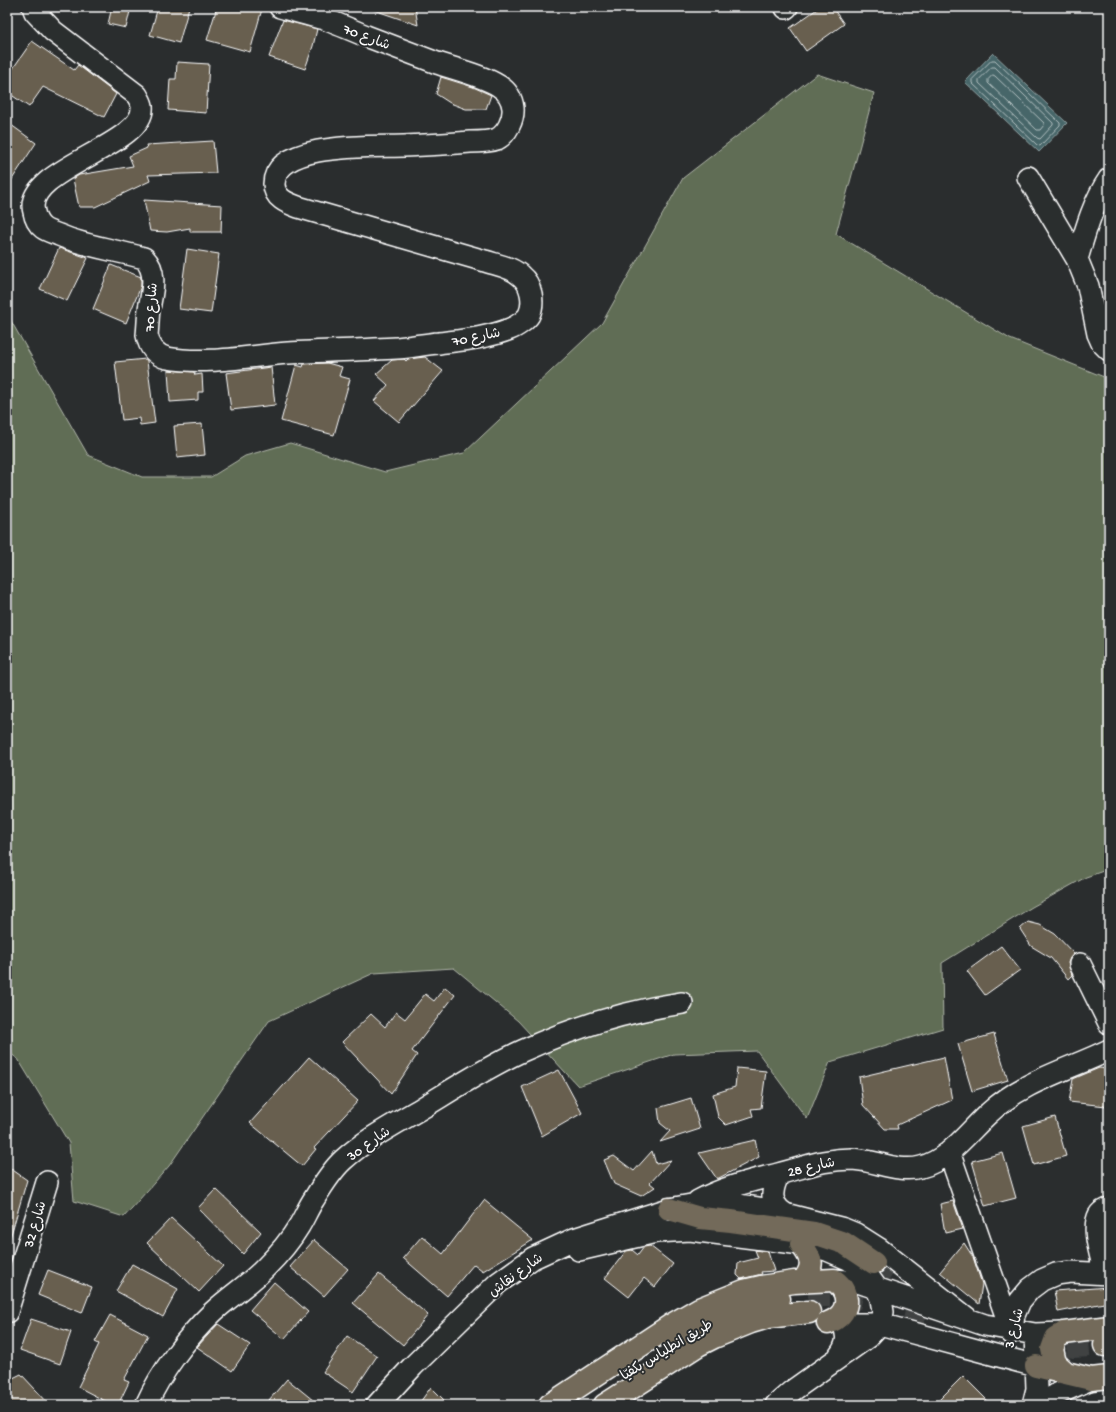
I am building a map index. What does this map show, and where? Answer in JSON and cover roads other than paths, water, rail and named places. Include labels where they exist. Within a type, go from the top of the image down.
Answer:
[{"type":"highway","points":[[669,1209],[700,1218],[731,1220],[814,1233],[844,1243],[874,1263]]},
{"type":"highway","points":[[801,1244],[810,1257],[811,1262],[808,1275],[807,1296]]},
{"type":"highway","points":[[605,1405],[656,1372],[698,1346],[736,1328],[768,1317],[834,1280],[845,1292],[846,1303],[842,1314],[833,1321],[835,1324],[777,1327],[722,1348],[678,1371],[667,1373],[656,1372]]},
{"type":"highway","points":[[550,1405],[673,1324],[699,1309],[744,1292],[774,1285],[807,1296]]},
{"type":"highway","name":"طريق انطلياس بكفيّا","points":[[576,1405],[631,1368],[697,1327],[751,1306],[781,1299],[807,1296]]},
{"type":"highway","points":[[1066,1373],[1055,1364],[1052,1349],[1056,1338],[1064,1333],[1105,1356]]},
{"type":"highway","points":[[1036,1366],[1066,1373],[1105,1356]]},
{"type":"street","name":"شارع 70","points":[[32,7],[53,31],[137,95],[142,106],[140,117],[132,129],[123,136],[61,173],[39,189],[33,202],[33,209],[36,220],[43,228],[76,242],[144,258],[149,263],[153,282],[147,335],[148,342],[158,354],[166,357],[182,359],[226,360],[286,354],[398,348],[482,338],[512,329],[524,321],[529,315],[532,295],[529,284],[522,276],[514,271],[485,261],[298,207],[286,202],[277,195],[274,183],[277,173],[287,163],[300,156],[315,152],[342,148],[489,141],[502,136],[508,129],[512,119],[513,107],[511,99],[500,86],[327,13],[280,7]]},
{"type":"street","points":[[1028,177],[1077,259],[1088,286],[1098,334],[1102,343],[1109,350]]},
{"type":"street","points":[[1077,259],[1097,202],[1109,179]]},
{"type":"street","points":[[1080,964],[1109,1023]]},
{"type":"street","name":"شارع 30","points":[[146,1405],[159,1380],[192,1335],[212,1313],[252,1280],[285,1247],[299,1226],[314,1198],[334,1171],[364,1143],[473,1078],[522,1051],[569,1032],[624,1014],[651,1007],[682,1003]]},
{"type":"street","name":"شارع 28","points":[[691,1205],[707,1196],[730,1187],[818,1162],[838,1159],[855,1160],[904,1168],[920,1168],[930,1164],[952,1149],[989,1112],[1020,1089],[1109,1050]]},
{"type":"street","points":[[952,1149],[1012,1330]]},
{"type":"street","points":[[778,1174],[773,1188],[774,1202],[789,1216]]},
{"type":"street","name":"شارع 32","points":[[7,1312],[47,1182]]},
{"type":"street","points":[[691,1205],[740,1205],[765,1209],[833,1226],[856,1234],[878,1248],[967,1318]]},
{"type":"street","name":"شارع نقاش","points":[[376,1405],[413,1366],[498,1284],[533,1258],[574,1239],[612,1226],[669,1209],[691,1205]]},
{"type":"street","points":[[1107,1274],[1096,1226],[1099,1215],[1109,1208]]},
{"type":"street","points":[[550,1249],[553,1255],[560,1255],[656,1232],[690,1230],[801,1244],[827,1250],[848,1259],[863,1269],[879,1293],[883,1305],[880,1324],[868,1337],[855,1347],[839,1356],[792,1391],[776,1405]]},
{"type":"street","points":[[875,1286],[889,1284],[895,1280],[900,1274],[902,1268]]},
{"type":"street","name":"شارع 3","points":[[1006,1357],[1014,1315],[1020,1301],[1030,1289],[1042,1280],[1056,1274],[1071,1272],[1107,1274]]},
{"type":"street","points":[[834,1280],[858,1282],[875,1286],[985,1324],[1035,1334],[1064,1333]]},
{"type":"street","points":[[835,1324],[880,1324],[1036,1366]]},
{"type":"street","points":[[835,1324],[846,1330],[846,1344],[839,1356]]},
{"type":"street","points":[[1033,1405],[1037,1389],[1035,1334]]},
{"type":"street","points":[[1040,1405],[1057,1394],[1105,1356]]},
{"type":"water","points":[[993,53],[1067,123],[1039,152],[965,82]]},
{"type":"tunnel","points":[[874,1263],[933,1305]]},
{"type":"tunnel","points":[[808,1296],[852,1296],[933,1316]]},
{"type":"tunnel","points":[[1035,1341],[1073,1347],[1105,1345]]}]
